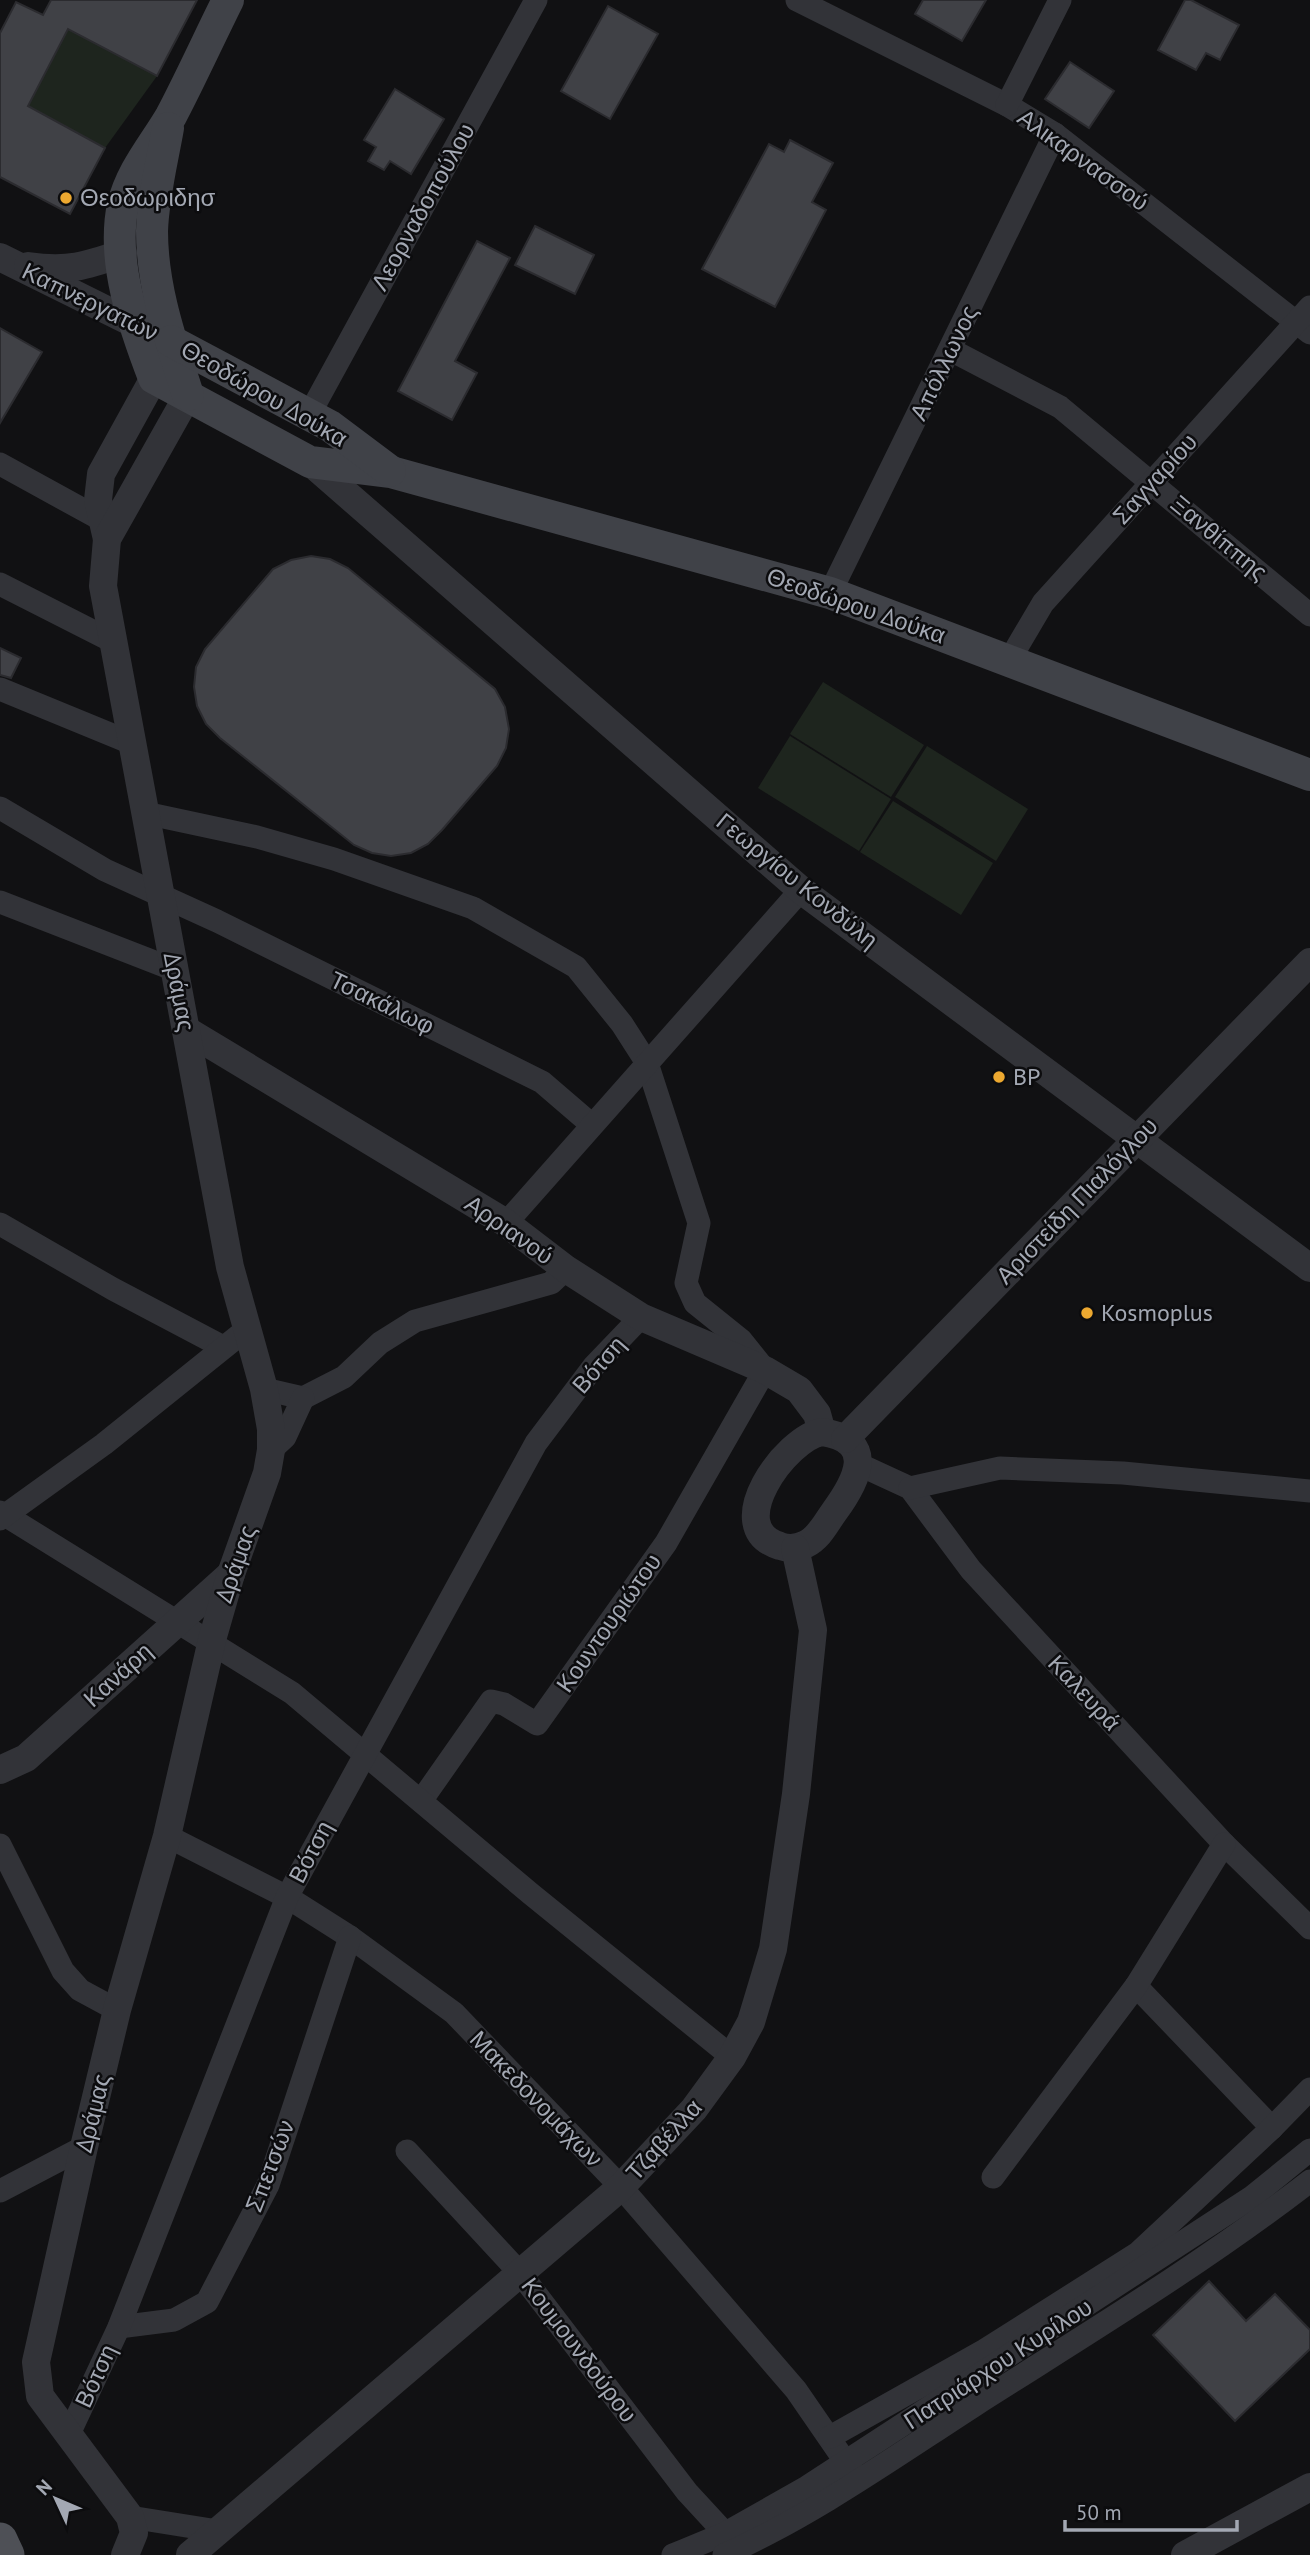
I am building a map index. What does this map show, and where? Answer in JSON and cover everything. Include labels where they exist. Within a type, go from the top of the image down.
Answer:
[{"type":"main road","points":[[154,378],[133,324],[124,283],[123,206],[138,166],[170,117],[228,0]]},
{"type":"main road","points":[[170,117],[152,230],[158,299],[188,395]]},
{"type":"main road","name":"Θεοδώρου Δούκα","points":[[171,341],[330,426],[391,472]]},
{"type":"main road","name":"Θεοδώρου Δούκα","points":[[154,378],[310,462],[391,472],[830,593],[1308,770]]},
{"type":"main road","points":[[0,2540],[8,2555]]},
{"type":"street","name":"Λεορναδοπούλου","points":[[309,415],[536,0]]},
{"type":"street","name":"Αλικαρνασσού","points":[[797,0],[1007,105],[1055,134],[1305,321]]},
{"type":"street","points":[[1007,105],[1060,0]]},
{"type":"street","name":"Απόλλωνος","points":[[830,593],[1055,134]]},
{"type":"street","name":"Καπνεργατών","points":[[4,260],[57,270],[79,268],[122,253]]},
{"type":"street","name":"Καπνεργατών","points":[[4,260],[171,341]]},
{"type":"street","name":"Σαγγαρίου","points":[[1010,659],[1043,603],[1152,482],[1305,321]]},
{"type":"street","name":"Ξανθίππης","points":[[951,350],[1060,407],[1310,615]]},
{"type":"street","name":"Δράμας","points":[[130,2517],[40,2396],[36,2362],[117,2010],[167,1836],[212,1640],[231,1574],[262,1491],[271,1450],[271,1429],[264,1389],[230,1267],[103,586],[105,529],[98,500],[101,474],[154,378]]},
{"type":"street","name":"Δράμας","points":[[105,529],[188,395]]},
{"type":"street","name":"Γεωργίου Κονδύλη","points":[[310,462],[801,890],[1310,1268]]},
{"type":"street","points":[[0,464],[105,529]]},
{"type":"street","points":[[0,583],[114,642]]},
{"type":"street","points":[[0,689],[134,744]]},
{"type":"street","name":"Τσακάλωφ","points":[[0,808],[106,870],[542,1082],[592,1125]]},
{"type":"street","points":[[145,813],[257,837],[334,859],[473,908],[576,967],[622,1024],[647,1063],[699,1223],[686,1283],[695,1303],[741,1340],[765,1370]]},
{"type":"street","points":[[506,1223],[801,890]]},
{"type":"street","points":[[0,902],[175,970]]},
{"type":"street","name":"Αριστείδη Πιαλόγλου","points":[[842,1445],[1310,962]]},
{"type":"street","name":"Αρριανού","points":[[186,1030],[506,1223],[566,1269],[642,1317],[765,1370],[799,1390],[842,1445]]},
{"type":"street","points":[[0,1224],[113,1289],[223,1347]]},
{"type":"street","points":[[271,1450],[285,1437],[303,1398],[345,1377],[380,1343],[415,1321],[551,1283],[566,1269]]},
{"type":"street","name":"Βότση","points":[[69,2434],[119,2327],[287,1897],[536,1443],[594,1366],[642,1317]]},
{"type":"street","points":[[247,1329],[104,1444],[2,1516],[212,1640],[292,1693],[732,2057]]},
{"type":"street","name":"Κουντουριώτου","points":[[421,1801],[491,1701],[504,1704],[537,1724],[666,1543],[765,1370]]},
{"type":"street","points":[[264,1389],[303,1398]]},
{"type":"street","points":[[810,1434],[842,1445],[854,1484],[815,1538],[795,1548],[783,1547],[764,1536],[754,1516],[755,1504],[759,1494],[792,1449],[810,1434]]},
{"type":"street","name":"Καλευρά","points":[[842,1445],[909,1488],[971,1570],[1224,1844],[1310,1928]]},
{"type":"street","points":[[909,1488],[1000,1468],[1123,1473],[1310,1491]]},
{"type":"street","name":"Τζαβέλλα","points":[[190,2555],[621,2187],[694,2109],[732,2057],[751,2022],[773,1949],[796,1794],[813,1630],[795,1548]]},
{"type":"street","name":"Κανάρη","points":[[0,1770],[26,1758],[231,1574]]},
{"type":"street","name":"Μακεδονομάχων","points":[[167,1836],[287,1897],[350,1937],[454,2014],[621,2187],[796,2390],[853,2471]]},
{"type":"street","points":[[993,2177],[1136,1986],[1224,1844]]},
{"type":"street","points":[[0,1846],[63,1971],[80,1990],[117,2010]]},
{"type":"street","name":"Σπετσών","points":[[119,2327],[174,2320],[207,2302],[268,2185],[350,1937]]},
{"type":"street","points":[[1136,1986],[1272,2128]]},
{"type":"street","points":[[830,2437],[985,2350],[1139,2253],[1310,2089]]},
{"type":"street","points":[[2,2185],[84,2147]]},
{"type":"street","name":"Κουμουνδούρου","points":[[407,2151],[520,2273],[733,2548]]},
{"type":"street","name":"Πατριάρχου Κυρίλου","points":[[853,2471],[1108,2292],[1252,2197],[1310,2151]]},
{"type":"street","name":"Πατριάρχου Κυρίλου","points":[[673,2555],[733,2548],[853,2471],[1121,2312],[1264,2217],[1310,2181]]},
{"type":"street","points":[[1108,2292],[1121,2312]]},
{"type":"street","points":[[1185,2555],[1310,2487]]},
{"type":"street","points":[[125,2555],[134,2533],[130,2517],[218,2531]]},
{"type":"shaded area","points":[[68,29],[157,76],[105,148],[28,107]]},
{"type":"shaded area","points":[[823,682],[924,745],[891,797],[790,734]]},
{"type":"shaded area","points":[[790,736],[891,799],[859,851],[758,788]]},
{"type":"shaded area","points":[[927,746],[1028,809],[996,861],[895,797]]},
{"type":"shaded area","points":[[893,801],[993,863],[961,915],[860,852]]},
{"type":"building","points":[[51,0],[197,0],[157,76],[68,29],[28,106],[105,148],[70,214],[0,177],[0,33],[16,2],[43,15]]},
{"type":"building","points":[[923,0],[986,0],[962,41],[915,14]]},
{"type":"building","points":[[1185,0],[1191,0],[1239,25],[1220,60],[1206,53],[1196,70],[1158,50]]},
{"type":"building","points":[[608,6],[658,34],[610,119],[561,91]]},
{"type":"building","points":[[1070,62],[1114,91],[1089,128],[1045,99]]},
{"type":"building","points":[[395,89],[444,119],[411,174],[390,161],[384,170],[368,161],[376,147],[364,140]]},
{"type":"building","points":[[790,140],[833,163],[812,202],[826,210],[775,307],[702,269],[769,144],[784,152]]},
{"type":"building","points":[[535,226],[594,255],[575,294],[515,265]]},
{"type":"building","points":[[477,241],[510,258],[455,361],[477,373],[452,420],[398,391]]},
{"type":"building","points":[[0,328],[42,352],[0,423]]},
{"type":"building","points":[[311,556],[330,559],[348,568],[495,689],[505,707],[509,729],[506,748],[497,766],[442,830],[428,844],[411,853],[391,856],[372,853],[354,845],[220,738],[206,724],[197,706],[194,687],[196,667],[205,649],[273,569],[291,560]]},
{"type":"building","points":[[0,648],[21,658],[11,678],[0,675]]},
{"type":"building","points":[[1209,2281],[1246,2321],[1275,2294],[1310,2330],[1310,2349],[1235,2421],[1153,2335]]},
{"type":"place","name":"Θεοδωριδησ","points":[[66,198]]},
{"type":"place","name":"BP","points":[[999,1077]]},
{"type":"place","name":"Kosmoplus","points":[[1087,1313]]}]
